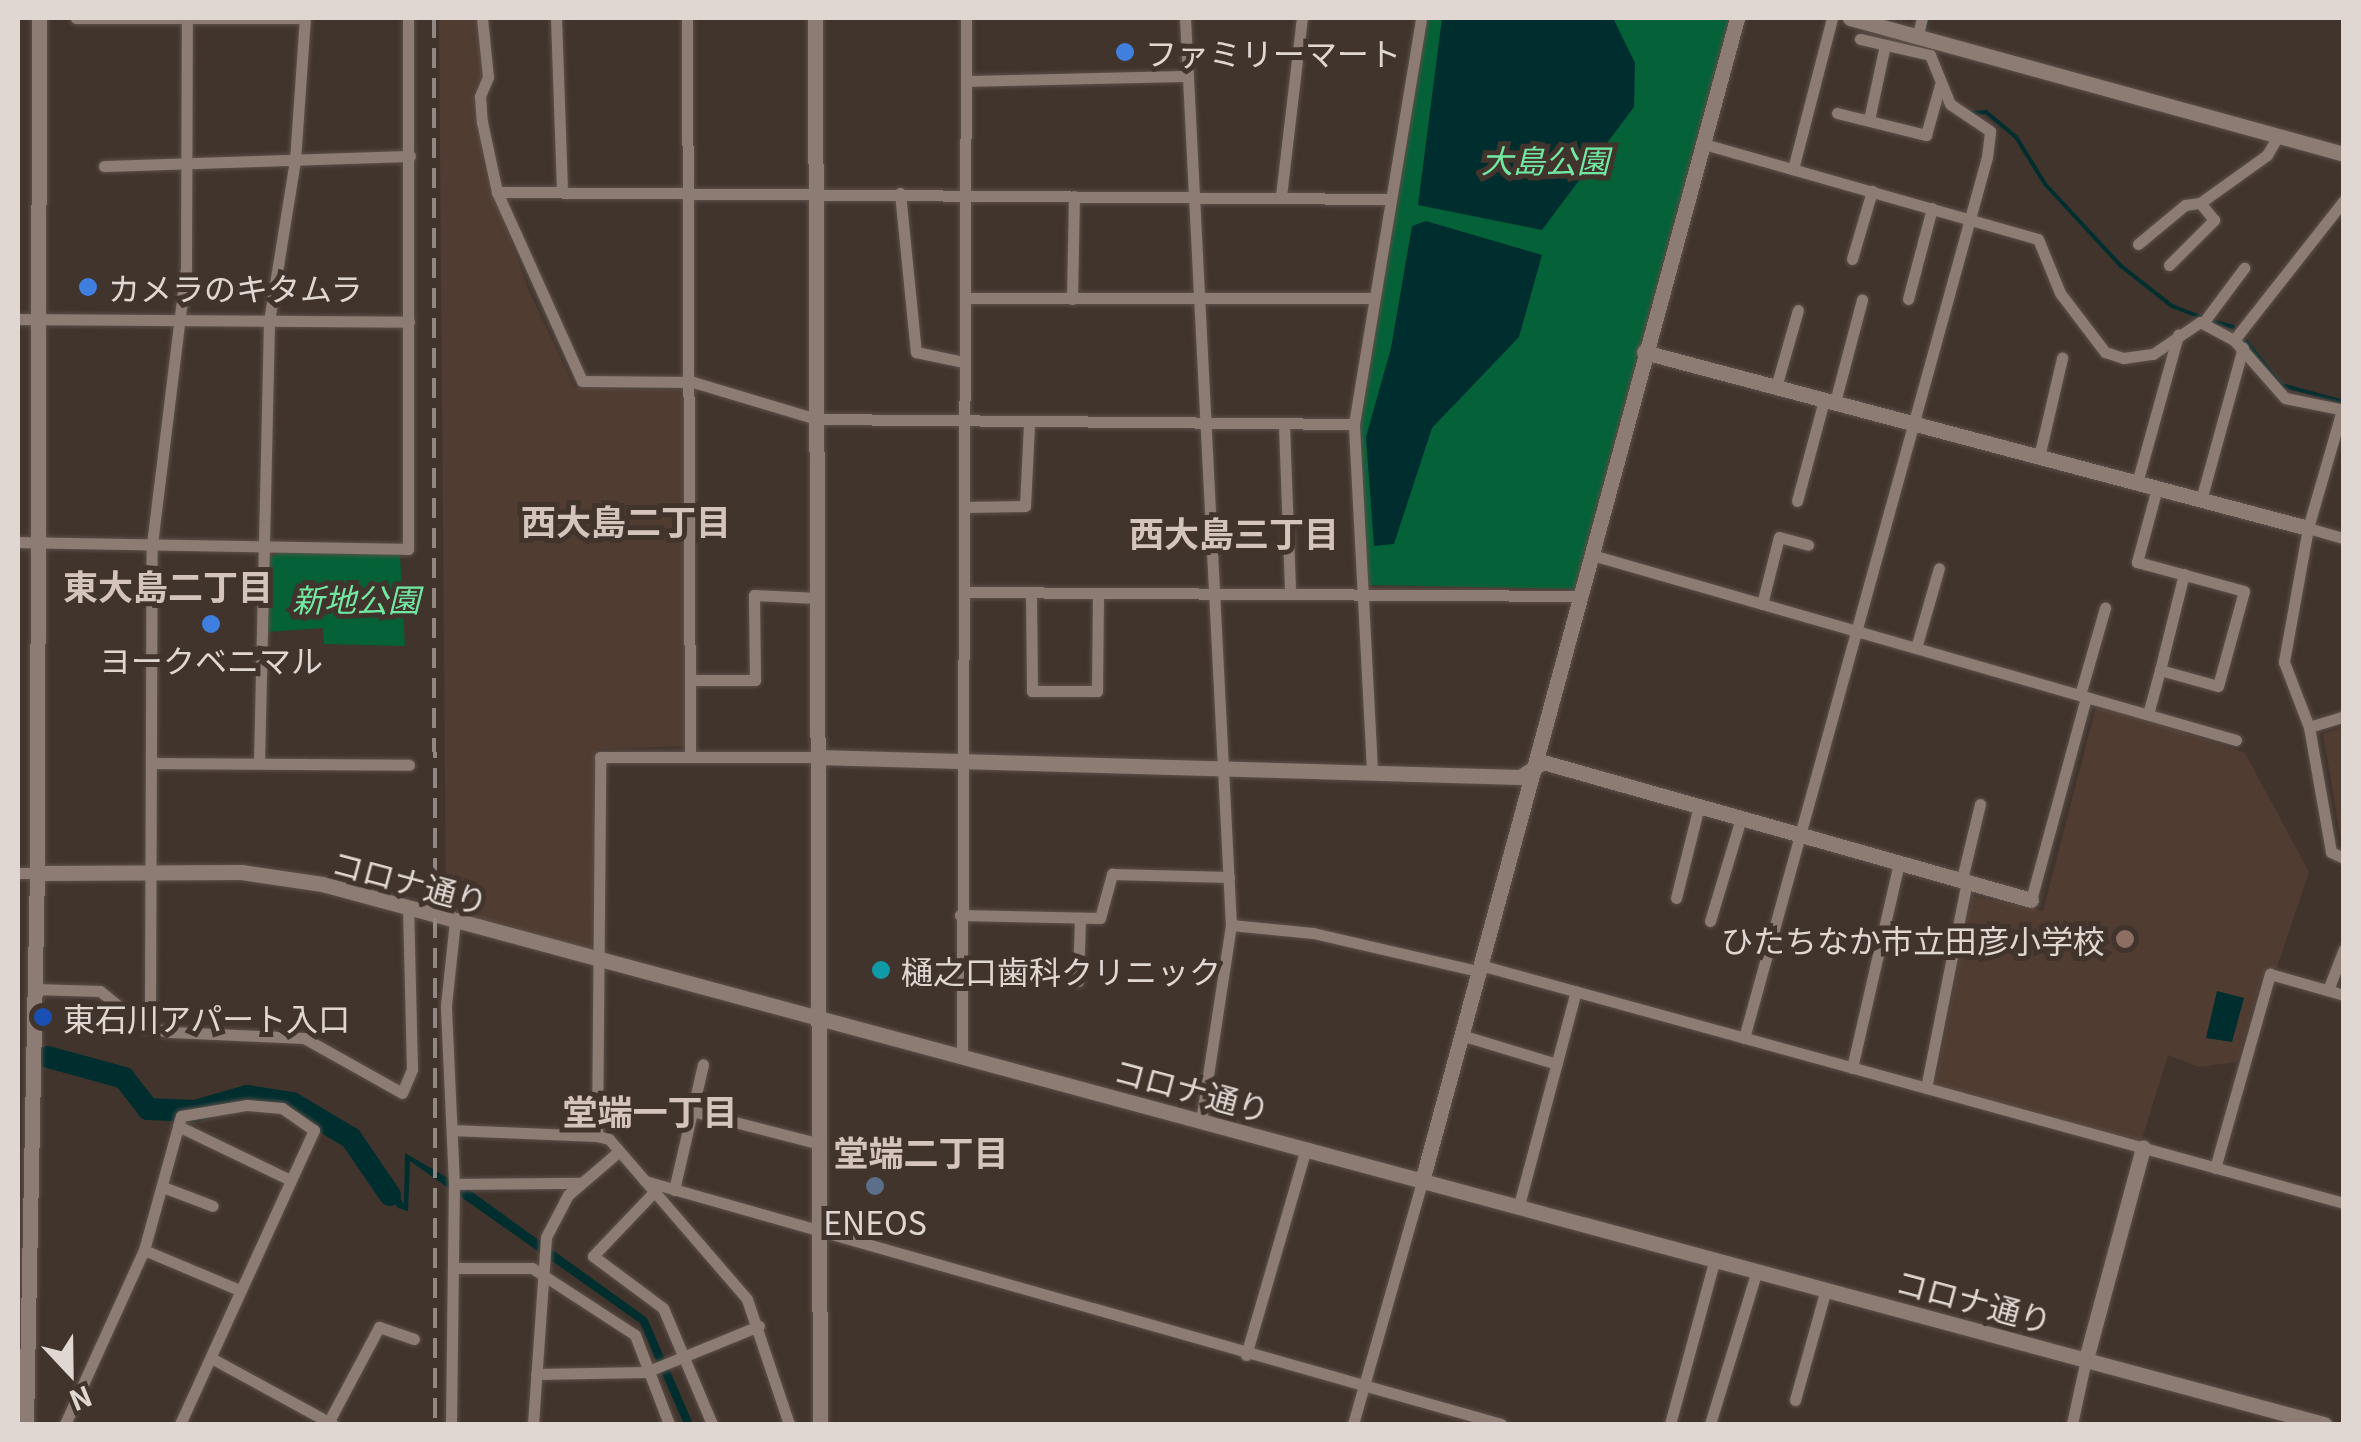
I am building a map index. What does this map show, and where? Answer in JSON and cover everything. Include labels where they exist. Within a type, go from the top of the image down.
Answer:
[{"type":"street","points":[[26,1424],[25,1075],[37,873],[39,18]]},
{"type":"street","points":[[76,18],[187,22],[304,18],[295,160],[269,321],[260,763]]},
{"type":"street","points":[[18,542],[408,548],[408,18]]},
{"type":"street","points":[[482,18],[488,77],[482,122],[497,192],[582,381],[693,382],[816,419],[1354,424]]},
{"type":"street","points":[[556,18],[562,190]]},
{"type":"street","points":[[687,18],[693,382],[690,755]]},
{"type":"street","points":[[815,18],[820,1424]]},
{"type":"street","points":[[962,1055],[966,18]]},
{"type":"street","points":[[1186,18],[1231,925],[1202,1120]]},
{"type":"street","points":[[1280,196],[1302,18]]},
{"type":"street","points":[[1372,770],[1354,424],[1387,200],[1421,18]]},
{"type":"street","points":[[1353,1424],[1737,18]]},
{"type":"street","points":[[1793,169],[1832,18]]},
{"type":"street","points":[[1850,18],[1920,26],[2344,154]]},
{"type":"street","points":[[144,1026],[150,1011],[152,544],[176,320],[186,270],[187,22]]},
{"type":"street","points":[[1744,1038],[1970,219],[1990,131],[1957,112],[1940,85],[1930,56],[1860,39]]},
{"type":"street","points":[[1868,120],[1886,44]]},
{"type":"street","points":[[966,81],[1188,76]]},
{"type":"street","points":[[1837,113],[1926,135],[1940,85]]},
{"type":"street","points":[[2138,244],[2185,205],[2200,202],[2267,155],[2278,136]]},
{"type":"street","points":[[1704,144],[2038,239],[2060,294],[2106,352],[2123,358],[2153,354],[2203,323],[2244,268]]},
{"type":"street","points":[[104,166],[410,156]]},
{"type":"street","points":[[1852,259],[1872,191]]},
{"type":"street","points":[[497,192],[1280,196],[1387,200]]},
{"type":"street","points":[[900,193],[916,352],[964,362]]},
{"type":"street","points":[[1072,298],[1074,196]]},
{"type":"street","points":[[2202,500],[2238,344],[2344,200]]},
{"type":"street","points":[[2169,265],[2214,220],[2200,202]]},
{"type":"street","points":[[1908,300],[1932,208]]},
{"type":"street","points":[[966,298],[1373,298]]},
{"type":"street","points":[[1797,501],[1862,300]]},
{"type":"street","points":[[1776,387],[1798,310]]},
{"type":"street","points":[[18,319],[409,322]]},
{"type":"street","points":[[2203,323],[2238,344],[2262,380],[2285,398],[2343,410],[2308,528],[2284,662],[2309,727],[2331,852],[2344,858]]},
{"type":"street","points":[[2138,483],[2178,335]]},
{"type":"street","points":[[1644,352],[2344,538]]},
{"type":"street","points":[[2039,457],[2062,358]]},
{"type":"street","points":[[964,507],[1025,506],[1029,423]]},
{"type":"street","points":[[1284,424],[1290,592]]},
{"type":"street","points":[[2157,488],[2137,562],[2244,590],[2218,686],[2160,670]]},
{"type":"street","points":[[1762,604],[1779,537],[1808,544]]},
{"type":"street","points":[[1592,555],[2236,740]]},
{"type":"street","points":[[1916,648],[1938,568]]},
{"type":"street","points":[[2148,714],[2184,574]]},
{"type":"street","points":[[964,592],[1580,596]]},
{"type":"street","points":[[1030,593],[1032,691],[1048,691],[1097,690],[1098,593]]},
{"type":"street","points":[[691,680],[755,680],[754,595],[817,598]]},
{"type":"street","points":[[597,1136],[600,757],[818,756],[1520,776],[1532,765],[1543,762],[2032,900],[2104,608]]},
{"type":"street","points":[[2309,727],[2344,716]]},
{"type":"street","points":[[151,763],[409,765]]},
{"type":"street","points":[[1926,1088],[1980,804]]},
{"type":"street","points":[[1676,898],[1699,806]]},
{"type":"street","points":[[1710,921],[1741,818]]},
{"type":"street","points":[[1852,1068],[1899,862]]},
{"type":"street","points":[[18,873],[37,873]]},
{"type":"street","name":"コロナ通り","points":[[37,873],[269,876],[408,908],[598,961],[819,1014],[2324,1424]]},
{"type":"street","points":[[960,915],[1104,915],[1108,878],[1117,873],[1229,877]]},
{"type":"street","points":[[28,1000],[100,990],[144,1026],[304,1038],[402,1094],[412,1070],[408,908]]},
{"type":"street","points":[[1078,980],[1080,918]]},
{"type":"street","points":[[449,1423],[455,1268],[446,1005],[455,921]]},
{"type":"street","points":[[1231,925],[1313,933],[1576,992],[2344,1203]]},
{"type":"street","points":[[2328,990],[2344,949]]},
{"type":"street","points":[[2215,1168],[2270,974],[2344,994]]},
{"type":"street","points":[[1520,1205],[1576,992]]},
{"type":"street","points":[[1461,1036],[1557,1064]]},
{"type":"street","points":[[674,1190],[703,1064]]},
{"type":"street","points":[[65,1424],[144,1250],[180,1116],[247,1105],[282,1108],[314,1130],[288,1179],[213,1358],[180,1424]]},
{"type":"street","points":[[692,1111],[817,1142]]},
{"type":"street","points":[[178,1126],[288,1179]]},
{"type":"street","points":[[452,1130],[597,1136],[618,1152],[747,1299],[789,1424]]},
{"type":"street","points":[[1246,1354],[1306,1148]]},
{"type":"street","points":[[2072,1424],[2143,1148]]},
{"type":"street","points":[[533,1424],[542,1274],[556,1212],[580,1183],[618,1152]]},
{"type":"street","points":[[644,1181],[819,1234],[1502,1424]]},
{"type":"street","points":[[454,1184],[580,1183]]},
{"type":"street","points":[[162,1187],[213,1206]]},
{"type":"street","points":[[653,1193],[593,1256],[663,1308],[712,1424]]},
{"type":"street","points":[[144,1250],[240,1290]]},
{"type":"street","points":[[1670,1424],[1715,1258]]},
{"type":"street","points":[[455,1268],[532,1268],[634,1335],[669,1424]]},
{"type":"street","points":[[1710,1424],[1757,1270]]},
{"type":"street","points":[[1794,1400],[1826,1288]]},
{"type":"street","points":[[213,1358],[330,1424],[379,1326],[414,1339]]},
{"type":"street","points":[[536,1374],[646,1372],[759,1326]]},
{"type":"shaded area","points":[[439,18],[476,18],[483,77],[474,92],[484,165],[529,291],[575,388],[678,390],[685,404],[686,746],[597,749],[592,950],[446,910]]},
{"type":"shaded area","name":"ひたちなか市立田彦小学校","points":[[2097,703],[2245,753],[2309,872],[2277,967],[2261,979],[2237,1062],[2199,1067],[2168,1055],[2141,1142],[1935,1086],[1972,896],[2043,911]]},
{"type":"shaded area","points":[[2344,727],[2343,852],[2323,734]]},
{"type":"green space","name":"大島公園","points":[[1428,18],[1729,18],[1574,589],[1369,585],[1360,430]]},
{"type":"green space","name":"新地公園","points":[[279,552],[400,554],[405,646],[324,644],[323,628],[267,632],[270,558]]},
{"type":"water","points":[[1442,18],[1613,18],[1635,63],[1634,107],[1542,230],[1418,205]]},
{"type":"water","points":[[1426,221],[1542,255],[1519,337],[1432,428],[1394,544],[1374,546],[1366,437],[1391,348],[1412,226]]},
{"type":"water","points":[[2217,991],[2244,998],[2232,1042],[2206,1038]]},
{"type":"water","points":[[405,1153],[472,1192],[647,1318],[693,1424],[684,1424],[640,1323],[410,1161],[408,1211],[398,1208],[373,1170],[380,1166],[404,1204]]},
{"type":"waterway","points":[[1924,32],[1929,18]]},
{"type":"waterway","points":[[1972,113],[1986,112],[2016,137],[2045,184],[2121,266],[2172,306],[2200,317]]},
{"type":"waterway","points":[[2209,320],[2233,327]]},
{"type":"waterway","points":[[2246,341],[2281,385],[2344,402]]},
{"type":"waterway","points":[[48,1057],[124,1078],[148,1109],[195,1111],[247,1096],[292,1103],[351,1138],[390,1195]]},
{"type":"railway","points":[[434,18],[435,1424]]},
{"type":"place","name":"ファミリーマート","points":[[1125,52]]},
{"type":"place","name":"カメラのキタムラ","points":[[88,287]]},
{"type":"place","name":"ヨークベニマル","points":[[211,624]]},
{"type":"place","name":"ひたちなか市立田彦小学校","points":[[2125,939]]},
{"type":"place","name":"樋之口歯科クリニック","points":[[881,970]]},
{"type":"place","name":"東石川アパート入口","points":[[43,1017]]},
{"type":"place","name":"ENEOS","points":[[875,1186]]},
{"type":"district","name":"西大島二丁目","points":[[626,520]]},
{"type":"district","name":"西大島三丁目","points":[[1234,532]]},
{"type":"district","name":"東大島二丁目","points":[[168,585]]},
{"type":"district","name":"堂端一丁目","points":[[650,1110]]},
{"type":"district","name":"堂端二丁目","points":[[921,1151]]}]
